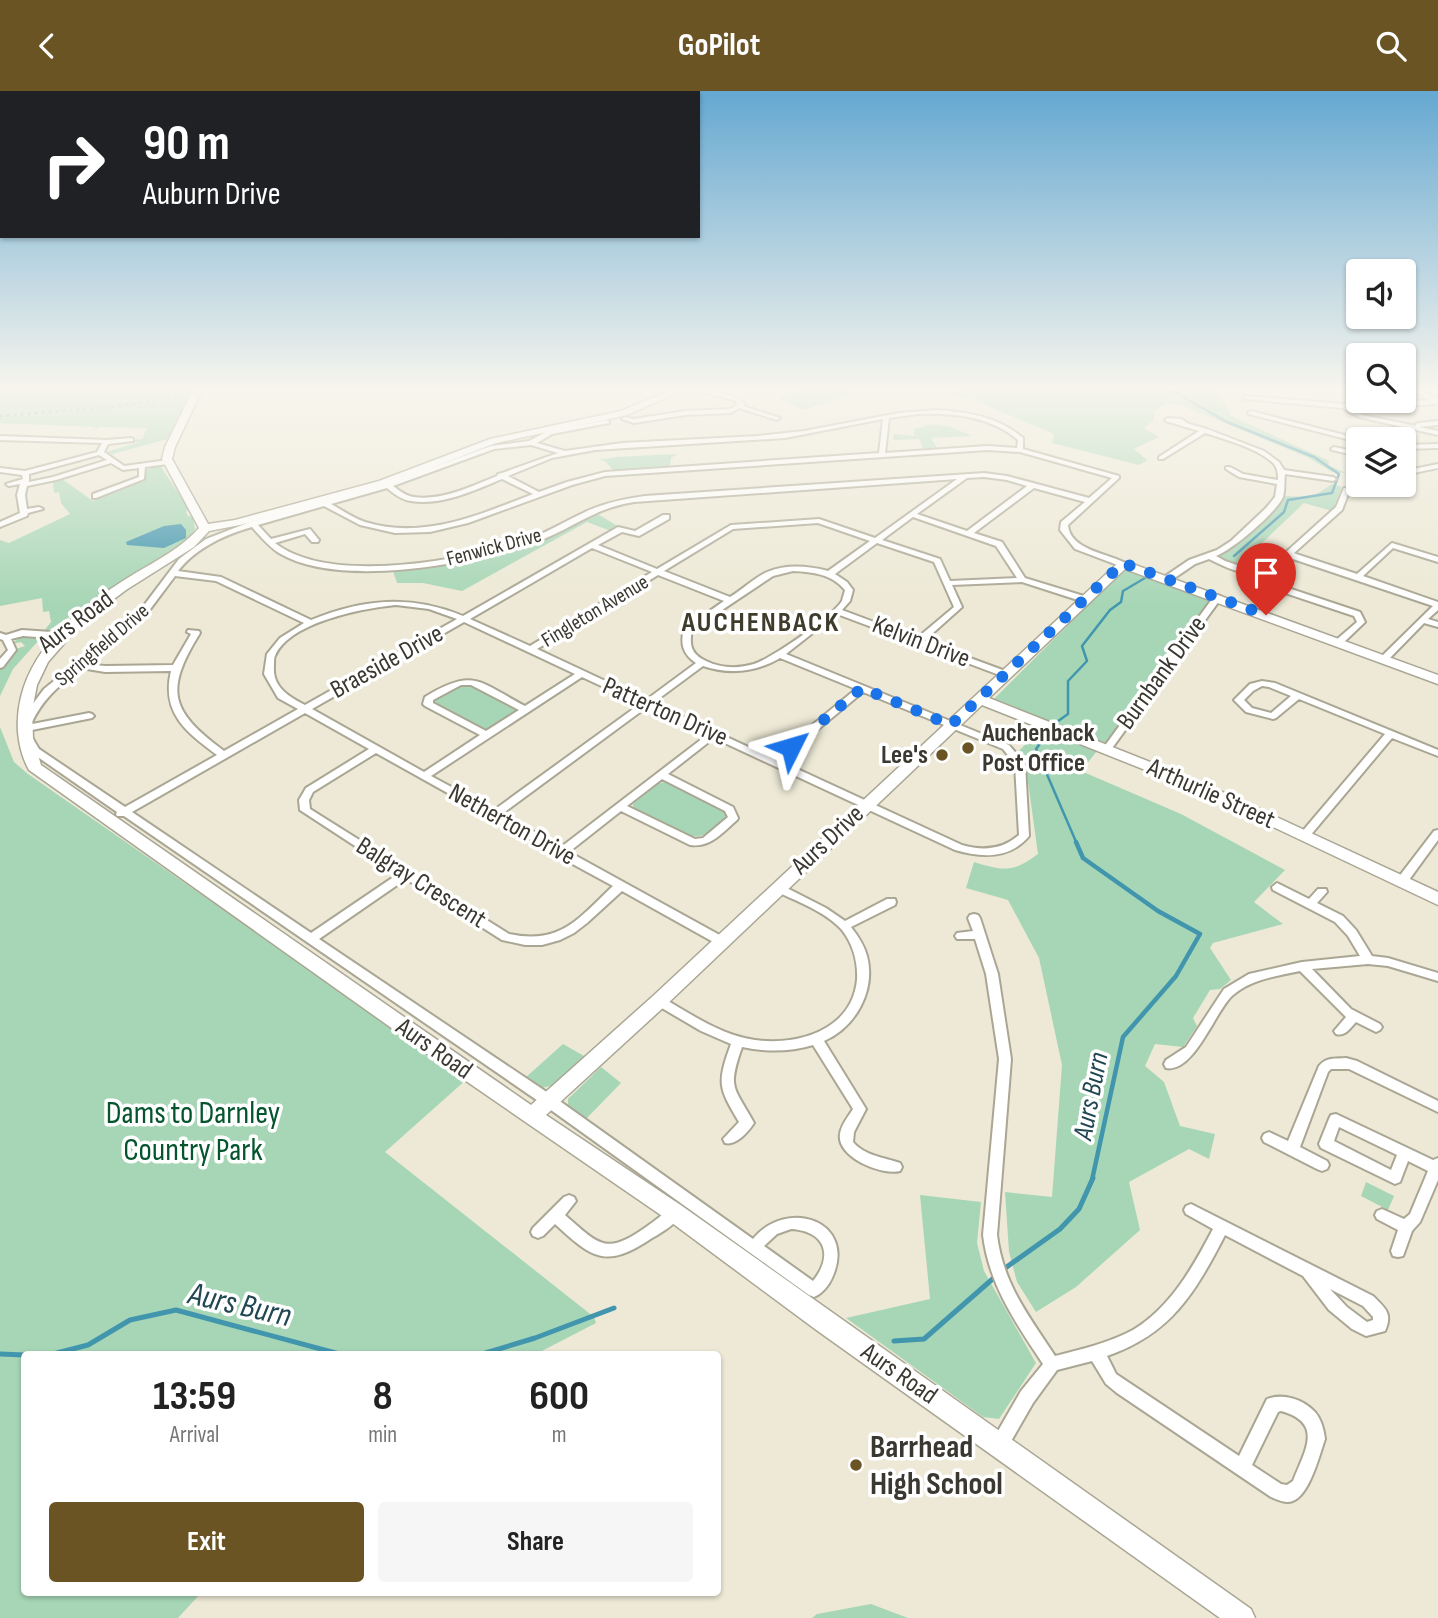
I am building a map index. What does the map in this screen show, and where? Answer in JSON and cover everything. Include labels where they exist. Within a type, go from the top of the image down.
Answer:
[{"type":"street","points":[[9,484],[78,461]]},
{"type":"street","points":[[0,470],[25,480],[54,479],[111,461]]},
{"type":"street","points":[[112,461],[122,468],[168,462],[205,528],[236,523],[385,484],[440,461]]},
{"type":"street","points":[[96,496],[142,478],[138,463],[144,461]]},
{"type":"street","name":"Springfield Drive","points":[[27,729],[36,705],[77,665],[142,614],[156,599],[172,573],[190,554],[209,541],[253,524],[325,504],[450,461]]},
{"type":"street","points":[[385,484],[408,498],[431,500],[541,461]]},
{"type":"street","points":[[325,504],[341,516],[366,526],[423,531],[488,516],[538,494],[605,474],[781,461]]},
{"type":"street","points":[[1060,461],[1117,477],[1064,524],[1067,536],[1078,547],[1438,680]]},
{"type":"street","points":[[1167,579],[1192,562],[1234,543],[1269,510],[1279,496],[1281,484],[1282,472],[1275,461]]},
{"type":"street","points":[[1416,471],[1438,466]]},
{"type":"street","points":[[1227,472],[1281,484]]},
{"type":"street","points":[[1282,472],[1333,479]]},
{"type":"street","points":[[500,475],[538,494]]},
{"type":"street","name":"Fenwick Drive","points":[[253,524],[285,553],[321,564],[370,566],[425,563],[513,546],[554,531],[595,510],[622,502],[996,475],[1090,501]]},
{"type":"street","points":[[829,574],[966,476]]},
{"type":"street","points":[[24,512],[21,495],[25,480]]},
{"type":"street","points":[[969,533],[1033,485]]},
{"type":"street","points":[[1346,492],[1339,508],[1289,552],[1293,557],[1438,605],[1384,659]]},
{"type":"street","points":[[0,525],[24,512],[39,509]]},
{"type":"street","points":[[913,515],[999,544],[1022,580]]},
{"type":"street","name":"Braeside Drive","points":[[110,821],[621,529],[636,534],[666,517]]},
{"type":"street","name":"Fingleton Avenue","points":[[530,650],[738,524],[819,521],[937,561],[949,583]]},
{"type":"street","name":"Aurs Road","points":[[19,672],[51,635],[77,615],[190,545],[205,528]]},
{"type":"street","points":[[270,542],[305,529],[315,540]]},
{"type":"street","points":[[1358,577],[1392,545],[1438,559]]},
{"type":"street","points":[[593,546],[729,600]]},
{"type":"street","points":[[1210,556],[1247,571]]},
{"type":"street","name":"Aurs Drive","points":[[532,1116],[659,1001],[1123,563]]},
{"type":"street","points":[[805,569],[829,574],[849,590],[846,601],[837,611],[779,654],[759,666],[739,670],[717,668],[702,663],[687,650],[685,635],[693,625],[729,600],[775,572],[805,569]]},
{"type":"street","points":[[172,573],[218,579],[308,622]]},
{"type":"street","points":[[919,641],[957,608],[949,583],[1022,580],[1084,599]]},
{"type":"street","points":[[1273,586],[1357,614],[1361,622],[1338,643]]},
{"type":"street","name":"Burnbank Drive","points":[[1107,749],[1218,597]]},
{"type":"street","name":"Patterton Drive","points":[[308,622],[354,607],[399,603],[444,610],[959,848],[977,853],[996,852],[1018,842],[1024,836],[1020,764],[1006,747],[779,654]]},
{"type":"street","name":"Kelvin Drive","points":[[837,611],[1005,674]]},
{"type":"street","points":[[1422,620],[1438,625]]},
{"type":"street","name":"Netherton Drive","points":[[308,622],[296,629],[276,649],[268,670],[273,687],[281,696],[721,941]]},
{"type":"street","points":[[191,632],[196,633],[174,668],[173,696],[181,720],[196,736],[223,755]]},
{"type":"street","points":[[0,665],[12,650],[3,637],[22,633],[51,635]]},
{"type":"street","points":[[494,815],[702,663]]},
{"type":"street","points":[[77,665],[105,669],[174,668]]},
{"type":"street","points":[[424,776],[580,674]]},
{"type":"street","points":[[486,735],[434,708],[428,704],[428,699],[457,681],[464,680],[525,709]]},
{"type":"street","points":[[1297,696],[1273,716],[1249,709],[1239,700],[1258,683],[1265,682],[1438,753]]},
{"type":"street","points":[[773,762],[862,688]]},
{"type":"street","name":"Arthurlie Street","points":[[979,699],[1107,749],[1305,835],[1438,899]]},
{"type":"street","name":"Springfield Drive","points":[[27,729],[89,716]]},
{"type":"street","name":"Aurs Road","points":[[9,729],[18,748],[34,767],[532,1116],[676,1213],[823,1321],[1242,1618]]},
{"type":"street","points":[[27,729],[28,738],[35,751],[125,811]]},
{"type":"street","points":[[560,853],[714,734]]},
{"type":"street","points":[[1305,835],[1390,734]]},
{"type":"street","name":"Balgray Crescent","points":[[375,749],[310,789],[305,796],[305,810],[506,937],[534,943],[564,935],[621,885]]},
{"type":"street","points":[[621,807],[694,843],[706,841],[733,818],[729,809],[662,775]]},
{"type":"street","name":"Aurs Road","points":[[125,811],[549,1101],[814,1290],[824,1281],[832,1263],[832,1248],[827,1237],[815,1228],[799,1222],[772,1228],[755,1247]]},
{"type":"street","points":[[1402,881],[1438,832]]},
{"type":"street","points":[[312,938],[405,874]]},
{"type":"street","points":[[659,1001],[706,1029],[738,1041],[775,1046],[816,1039],[841,1023],[854,1009],[863,987],[865,967],[859,946],[845,926],[777,887]]},
{"type":"street","points":[[1277,887],[1347,927],[1368,960]]},
{"type":"street","points":[[1310,904],[1322,892]]},
{"type":"street","points":[[845,926],[891,902]]},
{"type":"street","points":[[974,918],[992,974],[1005,1059],[990,1254],[999,1278],[1052,1364]]},
{"type":"street","points":[[961,936],[979,935]]},
{"type":"street","points":[[1170,1064],[1190,1050],[1228,992],[1253,977],[1301,966],[1368,960],[1388,962],[1438,977]]},
{"type":"street","points":[[1301,966],[1353,1017],[1376,1027]]},
{"type":"street","points":[[1340,1031],[1353,1017]]},
{"type":"street","points":[[816,1039],[860,1109],[846,1135],[847,1142],[868,1160],[895,1167]]},
{"type":"street","points":[[730,1139],[747,1123],[727,1091],[724,1081],[738,1041]]},
{"type":"street","points":[[1292,1149],[1323,1070],[1328,1064],[1338,1062],[1353,1065],[1438,1107]]},
{"type":"street","points":[[1398,1251],[1406,1227],[1415,1218],[1437,1166],[1336,1119],[1326,1144],[1395,1178],[1405,1152]]},
{"type":"street","points":[[1269,1138],[1322,1165]]},
{"type":"street","points":[[538,1232],[569,1201]]},
{"type":"street","points":[[1191,1210],[1310,1274],[1368,1301],[1381,1314],[1380,1326],[1366,1329],[1350,1320],[1325,1296],[1310,1274]]},
{"type":"street","points":[[555,1215],[595,1247],[604,1251],[635,1241],[676,1213]]},
{"type":"street","points":[[1382,1215],[1406,1227]]},
{"type":"street","points":[[1000,1444],[1027,1397],[1052,1364],[1097,1354],[1152,1327],[1178,1303],[1199,1272],[1222,1227]]},
{"type":"street","points":[[1097,1354],[1111,1378],[1123,1388],[1277,1491],[1289,1494],[1299,1487],[1317,1439],[1310,1418],[1292,1406],[1281,1403],[1273,1405],[1242,1467]]},
{"type":"green space","points":[[605,461],[671,461],[670,466],[614,471]]},
{"type":"green space","points":[[1124,461],[1145,461],[1139,465]]},
{"type":"green space","points":[[1314,461],[1329,461],[1328,465],[1346,473],[1332,472]]},
{"type":"green space","points":[[161,467],[189,509],[186,512],[188,516],[193,517],[195,529],[187,541],[49,630],[44,631],[51,622],[49,611],[43,612],[42,598],[0,606],[0,540],[9,543],[70,514],[61,503],[59,492],[54,493],[53,482],[62,479],[93,501],[146,478],[146,470]]},
{"type":"green space","points":[[1332,484],[1342,487],[1332,511],[1304,503],[1242,562],[1231,563],[1218,558],[1273,512],[1282,496],[1312,497]]},
{"type":"green space","points":[[596,513],[619,527],[611,531],[587,522],[462,591],[423,583],[397,583],[392,568],[488,556],[542,539]]},
{"type":"green space","points":[[1126,567],[1212,598],[1107,747],[993,700]]},
{"type":"green space","points":[[21,636],[40,639],[13,669],[0,696],[0,670],[16,649],[25,646],[21,642],[12,644]]},
{"type":"green space","points":[[467,685],[515,707],[515,712],[488,729],[481,729],[433,704],[447,690]]},
{"type":"green space","name":"Dams to Darnley Country Park","points":[[0,727],[14,762],[28,774],[467,1079],[385,1152],[594,1317],[596,1323],[542,1351],[21,1351],[21,1596],[198,1596],[178,1618],[0,1618]]},
{"type":"green space","points":[[1040,729],[1097,751],[1081,771],[1181,814],[1285,870],[1254,902],[1283,924],[1213,943],[1210,948],[1231,980],[1220,989],[1210,990],[1193,1018],[1197,1026],[1183,1047],[1155,1044],[1145,1066],[1164,1082],[1180,1126],[1215,1134],[1209,1159],[1189,1149],[1129,1182],[1140,1230],[1076,1287],[1036,1312],[1017,1282],[1009,1252],[1005,1192],[1052,1197],[1062,1065],[1039,958],[1008,900],[966,888],[974,862],[1007,869],[1022,865],[1038,854],[1025,760],[1019,751]]},
{"type":"green space","points":[[666,782],[722,809],[726,814],[723,821],[704,835],[694,836],[673,830],[633,808],[633,804],[659,783]]},
{"type":"green space","points":[[563,1044],[584,1056],[552,1086],[540,1088],[525,1078]]},
{"type":"green space","points":[[601,1067],[621,1083],[586,1119],[568,1108],[568,1099]]},
{"type":"green space","points":[[1366,1182],[1394,1196],[1388,1210],[1361,1196]]},
{"type":"green space","points":[[920,1195],[981,1202],[977,1243],[984,1271],[1036,1363],[999,1419],[983,1417],[846,1318],[930,1299]]},
{"type":"green space","points":[[871,1604],[908,1618],[812,1618],[817,1614]]},
{"type":"water","points":[[181,524],[186,530],[186,538],[164,548],[127,545],[126,542],[164,526]]},
{"type":"waterway","name":"Aurs Burn","points":[[1234,556],[1284,512],[1288,500],[1332,493],[1339,474],[1320,461]]},
{"type":"waterway","name":"Aurs Burn","points":[[1054,724],[1068,714],[1068,681],[1087,661],[1082,646],[1110,610],[1121,602],[1123,591],[1145,578]]},
{"type":"waterway","name":"Aurs Burn","points":[[1049,732],[1036,749],[1077,844]]},
{"type":"waterway","name":"Aurs Burn","points":[[1076,842],[1083,858],[1158,911],[1200,934],[1176,976],[1123,1037],[1092,1180]]},
{"type":"waterway","name":"Aurs Burn","points":[[1001,1271],[1060,1229],[1079,1209],[1093,1178]]},
{"type":"waterway","name":"Aurs Burn","points":[[894,1341],[924,1339],[996,1276]]},
{"type":"waterway","name":"Aurs Burn","points":[[492,1351],[614,1308]]},
{"type":"waterway","name":"Aurs Burn","points":[[65,1351],[88,1345],[130,1320],[176,1310],[328,1351]]},
{"type":"waterway","name":"Aurs Burn","points":[[0,1354],[21,1355]]},
{"type":"place","name":"Auchenback Post Office","points":[[968,748]]},
{"type":"place","name":"Lee's","points":[[942,755]]},
{"type":"place","name":"Barrhead High School","points":[[856,1465]]},
{"type":"district","name":"AUCHENBACK","points":[[761,622]]},
{"type":"route","points":[[791,747],[862,688],[951,725],[1123,563],[1266,615]]}]
